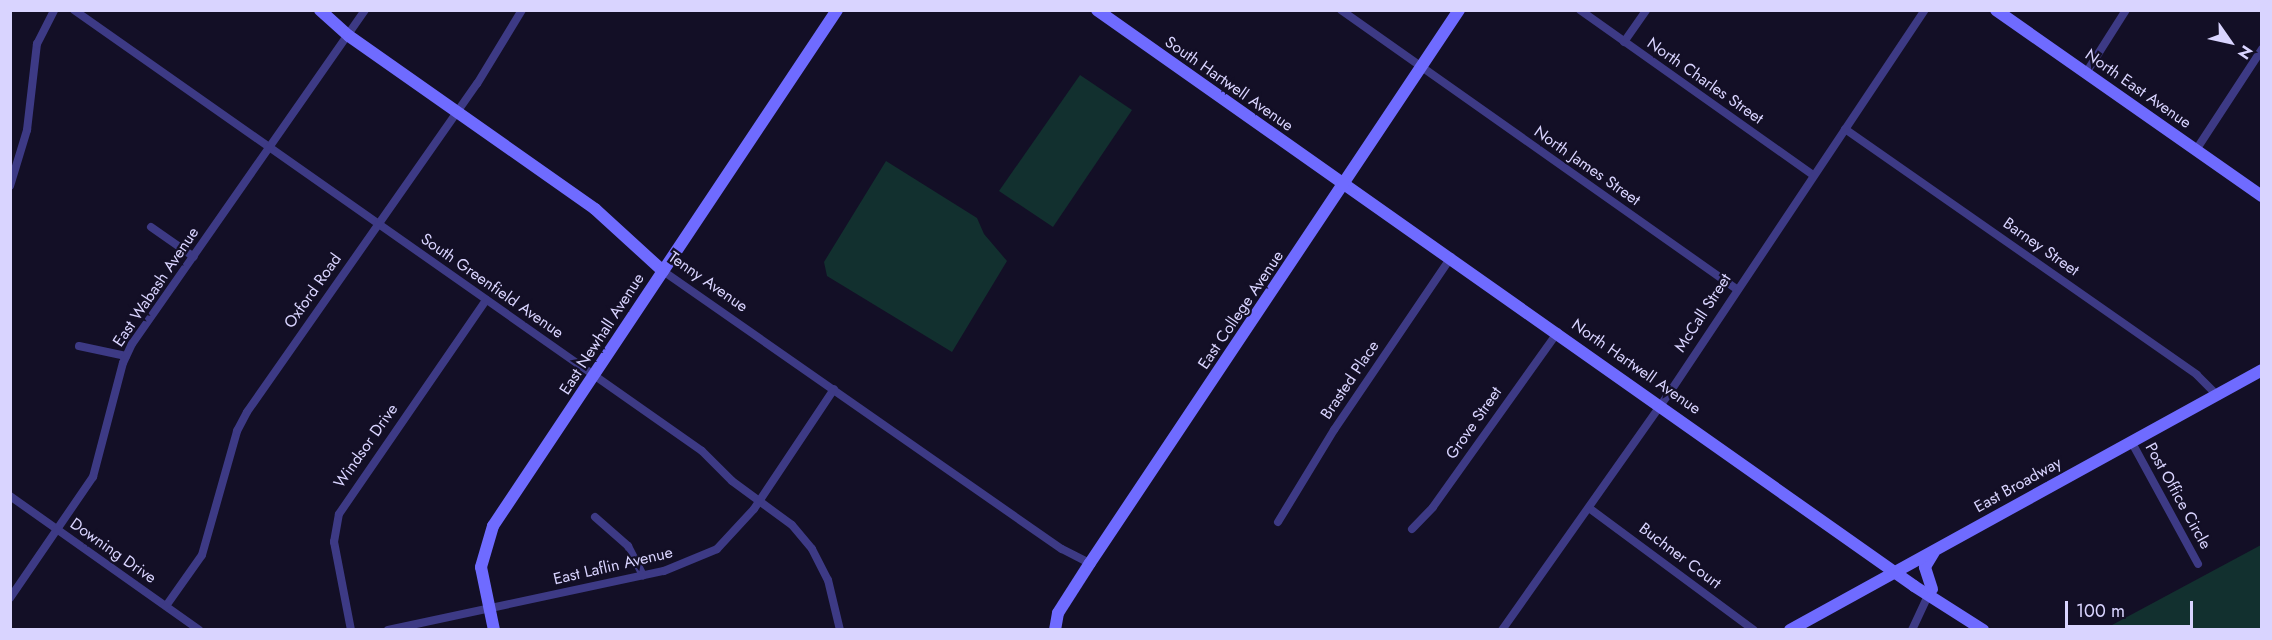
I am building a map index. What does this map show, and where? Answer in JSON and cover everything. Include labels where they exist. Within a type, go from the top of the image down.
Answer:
[{"type":"street","points":[[10,186],[27,130],[37,44],[54,10]]},
{"type":"street","name":"South Greenfield Avenue","points":[[74,10],[702,451],[732,481],[792,525],[812,549],[828,580],[840,630]]},
{"type":"street","name":"Tenny Avenue","points":[[320,10],[349,36],[595,209],[663,271],[1062,549],[1090,563]]},
{"type":"street","name":"East Wabash Avenue","points":[[10,598],[97,467],[126,357],[365,10]]},
{"type":"street","name":"Oxford Road","points":[[166,606],[202,555],[237,431],[247,412],[457,112],[522,10]]},
{"type":"street","name":"East Newhall Avenue","points":[[494,630],[481,567],[489,534],[837,10]]},
{"type":"street","name":"South Hartwell Avenue","points":[[1097,10],[1344,184]]},
{"type":"street","name":"North James Street","points":[[1341,10],[1737,289]]},
{"type":"street","name":"East College Avenue","points":[[1056,630],[1058,613],[1090,563],[1459,10]]},
{"type":"street","name":"North Charles Street","points":[[1580,10],[1814,175]]},
{"type":"street","points":[[1624,42],[1646,10]]},
{"type":"street","name":"McCall Street","points":[[1502,630],[1661,404],[1925,10]]},
{"type":"street","name":"North East Avenue","points":[[1996,10],[2262,196]]},
{"type":"street","points":[[2086,73],[2126,10]]},
{"type":"street","points":[[2196,150],[2262,49]]},
{"type":"street","name":"Barney Street","points":[[1845,129],[2189,369],[2217,394]]},
{"type":"street","name":"North Hartwell Avenue","points":[[1344,184],[1983,630]]},
{"type":"street","points":[[151,227],[194,256]]},
{"type":"street","name":"Brasted Place","points":[[1278,522],[1451,257]]},
{"type":"street","name":"Windsor Drive","points":[[351,630],[334,542],[339,514],[486,300]]},
{"type":"street","name":"Grove Street","points":[[1412,529],[1433,507],[1558,332]]},
{"type":"street","points":[[79,346],[126,357]]},
{"type":"street","name":"East Broadway","points":[[1790,630],[2262,370]]},
{"type":"street","name":"East Laflin Avenue","points":[[388,630],[686,565],[717,549],[760,501],[834,389]]},
{"type":"street","name":"Post Office Circle","points":[[2131,441],[2198,564]]},
{"type":"street","name":"Downing Drive","points":[[10,496],[199,630]]},
{"type":"street","name":"Buchner Court","points":[[1588,508],[1754,630]]},
{"type":"street","points":[[595,517],[628,546],[643,575]]},
{"type":"street","points":[[1912,630],[1930,592],[1925,567],[1937,549]]},
{"type":"green space","points":[[1080,75],[1132,110],[1053,227],[999,191]]},
{"type":"green space","points":[[886,161],[977,218],[984,234],[1007,261],[952,352],[827,276],[824,262]]},
{"type":"green space","points":[[2261,545],[2261,629],[2119,630],[2112,625]]}]
